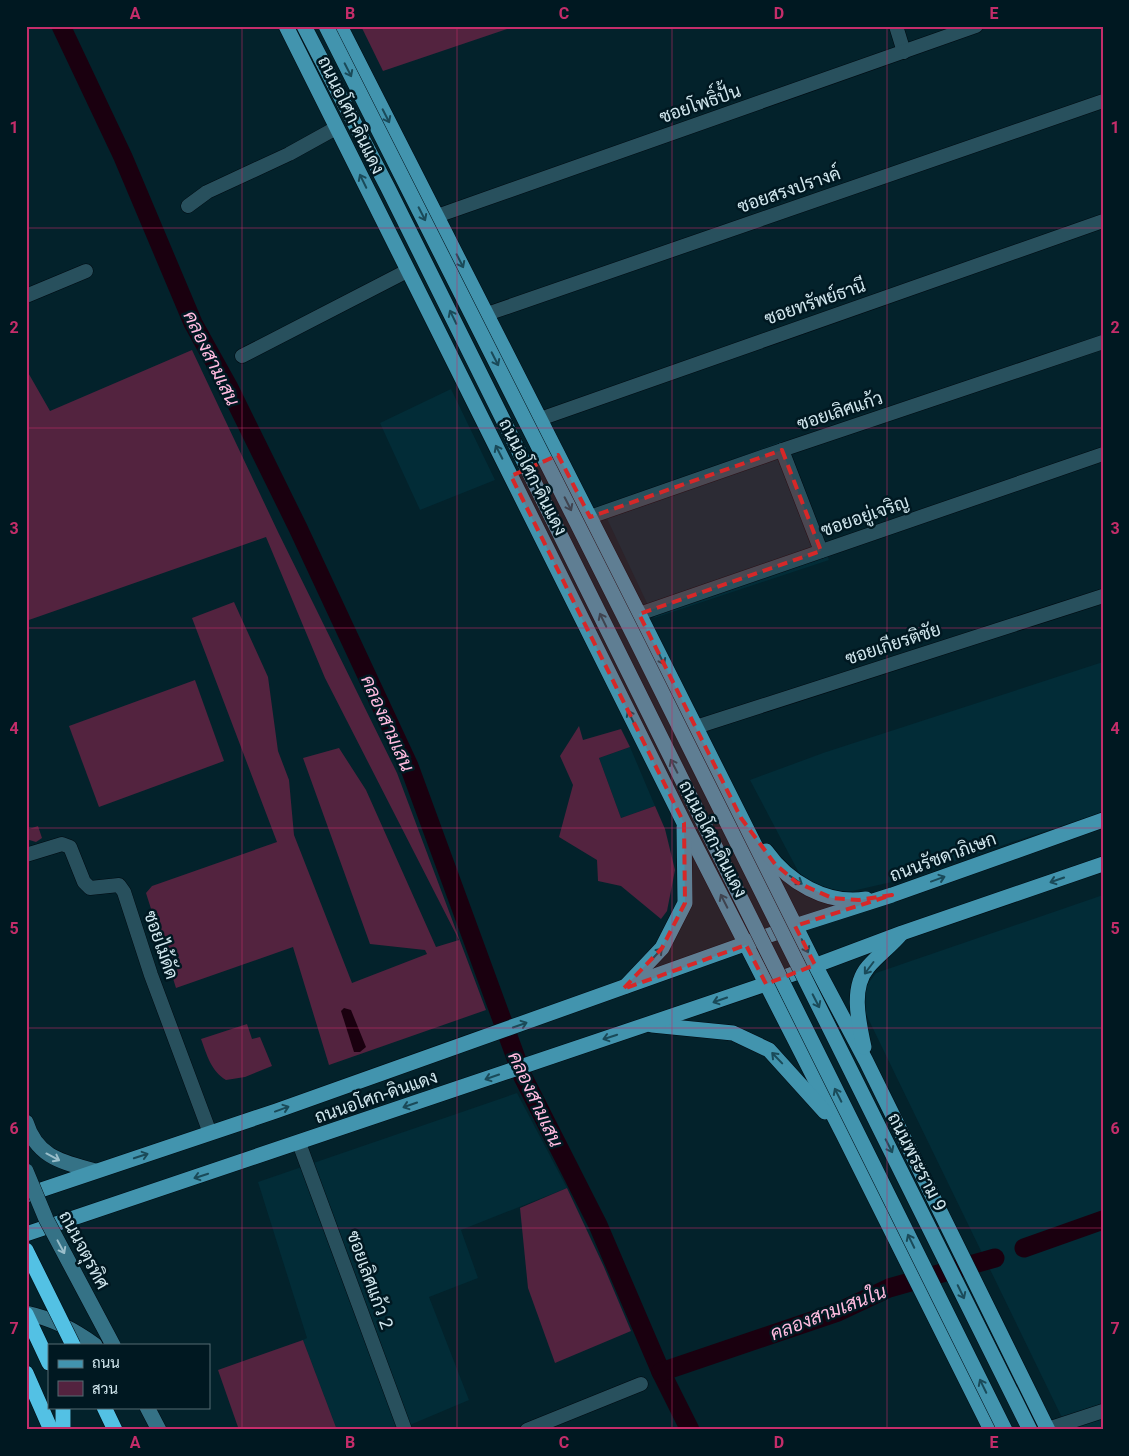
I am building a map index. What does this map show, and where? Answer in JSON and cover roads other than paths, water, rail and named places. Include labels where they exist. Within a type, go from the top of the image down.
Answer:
[{"type":"highway","points":[[26,1250],[73,1344]]},
{"type":"highway","points":[[26,1314],[48,1361]]},
{"type":"highway","points":[[26,1373],[51,1430]]},
{"type":"highway","points":[[63,1408],[63,1430]]},
{"type":"highway","points":[[104,1408],[115,1430]]},
{"type":"main road","name":"ถนนอโศก-ดินแดง","points":[[286,26],[407,271],[766,984]]},
{"type":"main road","name":"ถนนอโศก-ดินแดง","points":[[304,26],[393,197],[1005,1430]]},
{"type":"main road","name":"ถนนอโศก-ดินแดง","points":[[326,26],[771,911]]},
{"type":"main road","name":"ถนนอโศก-ดินแดง","points":[[27,1234],[766,984],[815,965],[340,26]]},
{"type":"main road","points":[[511,476],[558,455]]},
{"type":"main road","points":[[563,579],[610,558]]},
{"type":"main road","points":[[741,818],[775,864],[796,882],[832,898],[859,900],[892,895]]},
{"type":"main road","name":"ถนนรัชดาภิเษก","points":[[796,926],[892,895],[1103,820]]},
{"type":"main road","points":[[623,989],[662,948],[685,903],[684,823]]},
{"type":"main road","points":[[815,965],[902,932],[1103,864]]},
{"type":"main road","name":"ถนนพระราม 9","points":[[771,911],[1030,1430]]},
{"type":"main road","name":"ถนนอโศก-ดินแดง","points":[[27,1194],[210,1133],[623,989],[796,926]]},
{"type":"main road","points":[[866,1061],[859,1020],[859,988],[867,968],[902,932]]},
{"type":"main road","name":"ถนนพระราม 9","points":[[815,965],[866,1061],[954,1243],[1048,1429]]},
{"type":"main road","points":[[766,984],[844,1134],[991,1430]]},
{"type":"main road","points":[[648,1024],[733,1033],[769,1050],[801,1083],[844,1134]]},
{"type":"main road","points":[[26,1122],[30,1134],[42,1151],[63,1162],[95,1171]]},
{"type":"main road","name":"ถนนจตุรทิศ","points":[[26,1171],[46,1219],[112,1344]]},
{"type":"main road","points":[[26,1314],[50,1318],[75,1330],[94,1344]]},
{"type":"main road","points":[[146,1408],[157,1430]]},
{"type":"street","points":[[896,26],[904,52]]},
{"type":"street","name":"ซอยโพธิ์ปั้น","points":[[437,216],[976,26]]},
{"type":"street","name":"ซอยสรงปรางค์","points":[[487,314],[1103,101]]},
{"type":"street","points":[[188,206],[206,192],[289,154],[336,128]]},
{"type":"street","name":"ซอยทรัพย์ธานี","points":[[540,419],[1103,221]]},
{"type":"street","points":[[26,296],[86,271]]},
{"type":"street","points":[[242,356],[407,271]]},
{"type":"street","name":"ซอยเลิศแก้ว","points":[[590,517],[1103,342]]},
{"type":"street","points":[[782,450],[821,551]]},
{"type":"street","name":"ซอยอยู่เจริญ","points":[[639,614],[1103,454]]},
{"type":"street","name":"ซอยเกียรติชัย","points":[[696,727],[1103,596]]},
{"type":"street","name":"ซอยไม้ดัด","points":[[26,855],[62,844],[70,847],[84,882],[90,888],[119,885],[124,892],[151,975],[210,1133]]},
{"type":"street","name":"ซอยเลิศแก้ว 2","points":[[299,1143],[405,1430]]},
{"type":"street","points":[[527,1430],[641,1384]]},
{"type":"street","points":[[1048,1429],[1103,1411]]},
{"type":"waterway","name":"คลองสามเสน","points":[[61,26],[123,157],[193,323],[228,386],[298,528],[409,766],[523,1077],[598,1225],[661,1372],[690,1430]]},
{"type":"waterway","points":[[1024,1248],[1103,1220]]},
{"type":"waterway","name":"คลองสามเสนใน","points":[[661,1372],[838,1312],[889,1288],[995,1258]]}]
